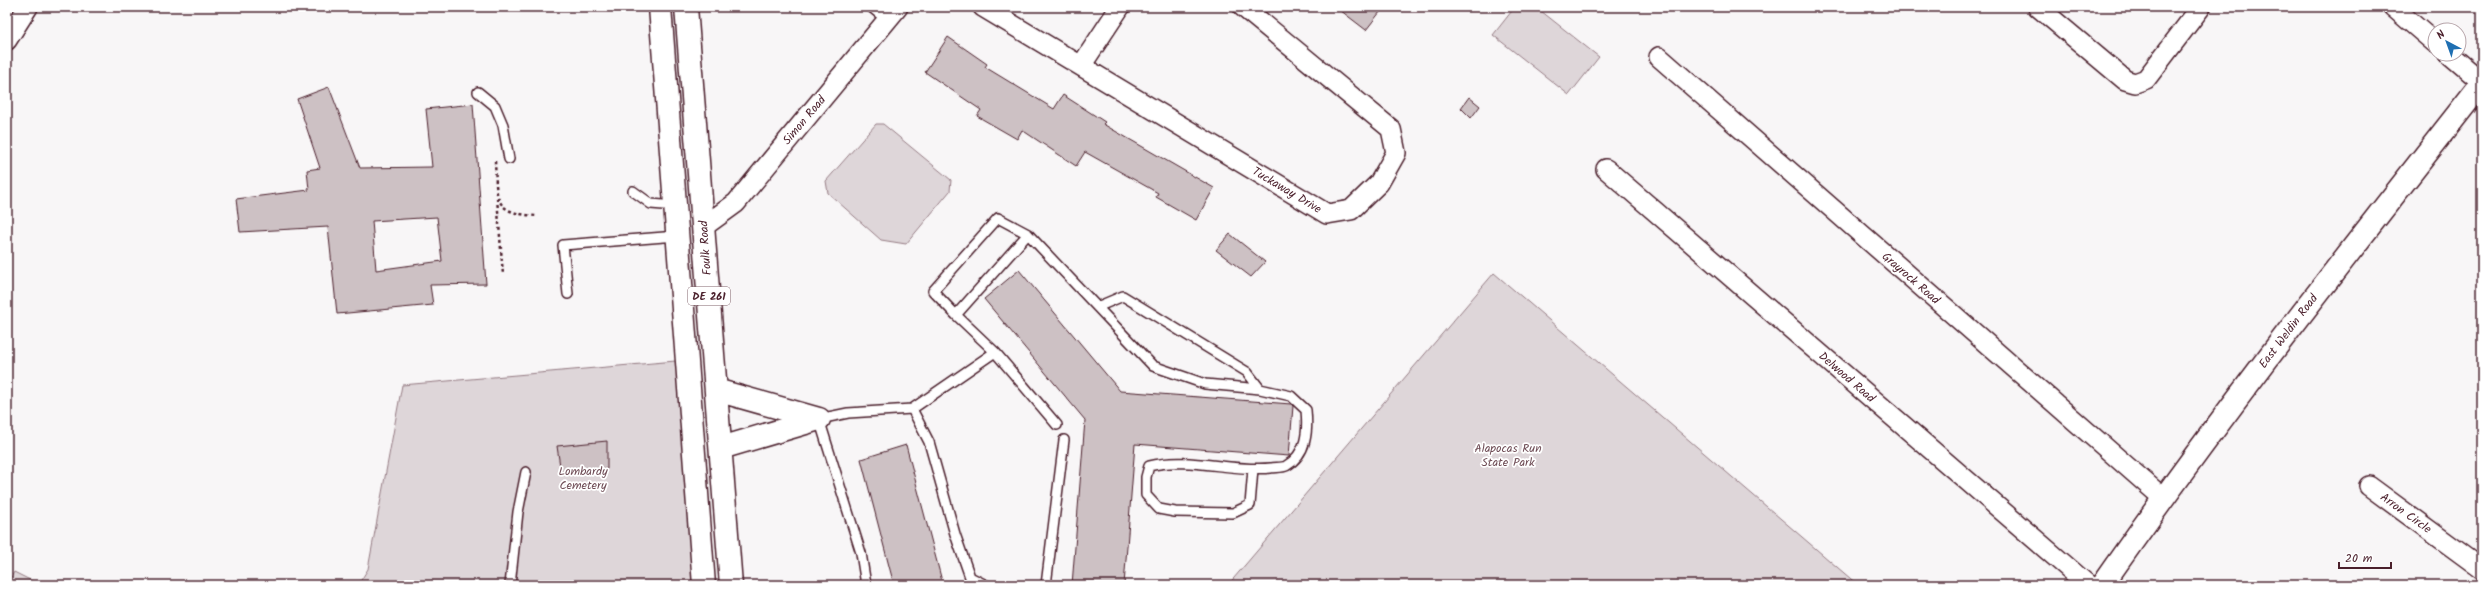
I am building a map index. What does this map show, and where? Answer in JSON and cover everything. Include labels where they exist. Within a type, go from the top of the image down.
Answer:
[{"type":"main road","name":"DE 261","points":[[660,7],[704,585]]},
{"type":"main road","name":"Foulk Road","points":[[686,7],[731,585]]},
{"type":"main road","name":"East Weldin Road","points":[[2102,585],[2163,498],[2303,309],[2482,83]]},
{"type":"main road","points":[[716,390],[819,420]]},
{"type":"main road","points":[[721,448],[819,420]]},
{"type":"street","points":[[7,40],[28,7]]},
{"type":"street","name":"Tuckaway Drive","points":[[983,7],[1327,214],[1351,210],[1379,183],[1396,153],[1391,129],[1243,7]]},
{"type":"street","points":[[1081,66],[1120,7]]},
{"type":"street","points":[[2038,7],[2125,80],[2135,83],[2146,79],[2201,7]]},
{"type":"street","points":[[2393,7],[2427,36]]},
{"type":"street","name":"Simon Road","points":[[703,227],[736,203],[893,14]]},
{"type":"street","name":"Grayrock Road","points":[[1659,57],[2163,498]]},
{"type":"street","points":[[2458,62],[2482,83]]},
{"type":"street","name":"Delwood Road","points":[[1606,169],[2088,585]]},
{"type":"street","name":"Arron Circle","points":[[2369,486],[2482,569]]},
{"type":"lane","points":[[872,7],[893,14]]},
{"type":"lane","points":[[478,92],[495,106],[502,125],[509,159]]},
{"type":"lane","points":[[633,191],[651,204],[675,206]]},
{"type":"lane","points":[[1057,425],[995,352],[933,291],[998,218],[1028,234],[1153,366],[1205,384],[1260,389],[1291,396],[1306,410],[1308,432],[1302,451],[1285,466],[1253,470],[1165,462],[1149,466],[1146,477],[1146,495],[1160,509],[1175,512],[1234,513],[1250,505],[1253,470]]},
{"type":"lane","points":[[956,315],[1028,234]]},
{"type":"lane","points":[[568,294],[563,246],[677,236]]},
{"type":"lane","points":[[1097,307],[1123,296],[1247,372],[1260,389]]},
{"type":"lane","points":[[866,585],[861,553],[819,420],[848,413],[912,409],[995,352]]},
{"type":"lane","points":[[912,409],[929,442],[955,534],[970,577],[986,585]]},
{"type":"lane","points":[[1046,585],[1064,440]]},
{"type":"lane","points":[[510,585],[518,512],[526,472]]},
{"type":"path","points":[[497,198],[503,276]]},
{"type":"green space","points":[[1515,7],[1536,7],[1599,57],[1569,95],[1493,35]]},
{"type":"green space","points":[[876,124],[883,124],[951,180],[950,191],[906,244],[881,240],[828,193],[826,181]]},
{"type":"green space","name":"Alapocas Run State Park","points":[[1494,273],[1858,585],[1228,585]]},
{"type":"green space","name":"Lombardy Cemetery","points":[[687,360],[704,585],[358,585],[368,569],[402,385]]},
{"type":"green space","points":[[14,572],[40,585],[7,585]]},
{"type":"building","points":[[1336,7],[1384,7],[1366,30]]},
{"type":"building","points":[[948,37],[987,64],[985,67],[1054,109],[1063,95],[1105,122],[1103,124],[1214,188],[1196,220],[1156,197],[1158,193],[1085,152],[1076,166],[1022,130],[1017,139],[977,116],[981,110],[925,72]]},
{"type":"building","points":[[329,87],[360,168],[432,167],[426,109],[473,104],[486,284],[430,285],[433,305],[337,314],[328,227],[240,232],[236,199],[309,190],[307,170],[320,168],[297,99]],"holes":[[[437,217],[442,261],[376,270],[372,221]]]},
{"type":"building","points":[[1469,97],[1480,106],[1471,118],[1461,108]]},
{"type":"building","points":[[1230,234],[1265,262],[1251,277],[1216,250]]},
{"type":"building","points":[[1019,270],[1120,391],[1291,404],[1293,406],[1289,456],[1135,444],[1124,585],[1072,585],[1085,420],[984,299]]},
{"type":"building","points":[[607,441],[607,469],[561,473],[557,446]]},
{"type":"building","points":[[906,445],[943,585],[894,585],[861,459]]}]
